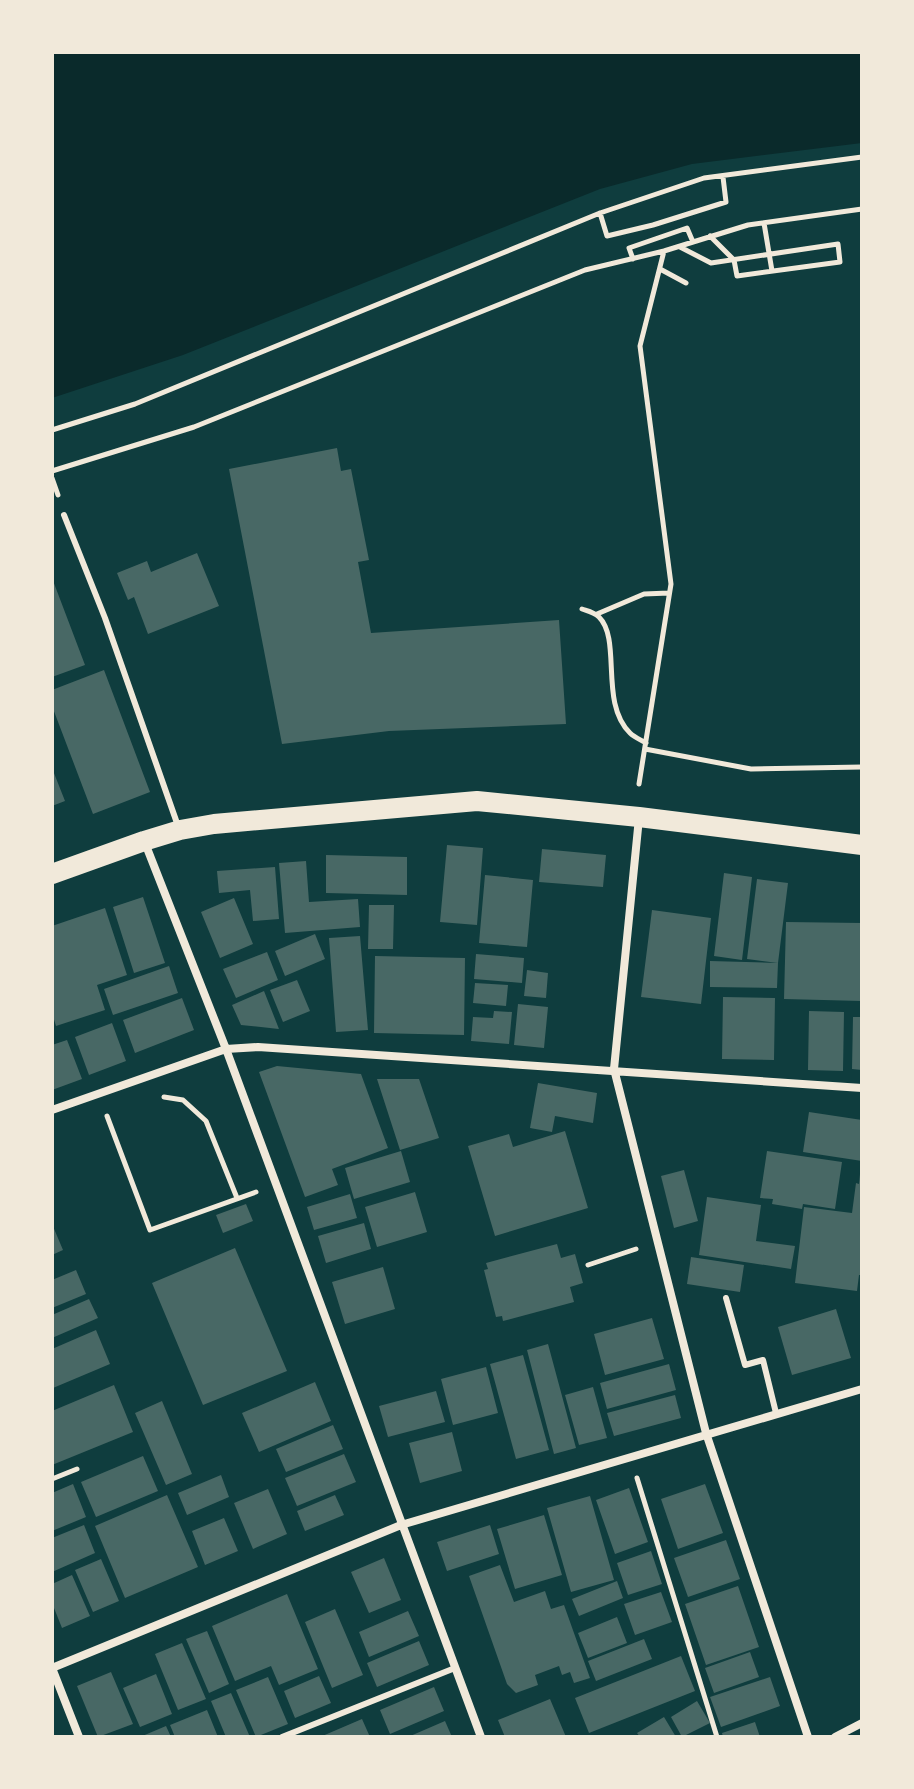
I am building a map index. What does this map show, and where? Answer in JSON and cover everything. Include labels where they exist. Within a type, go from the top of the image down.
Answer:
[{"type":"main road","points":[[52,874],[180,830],[477,801],[639,817],[862,845]]},
{"type":"street","points":[[639,817],[614,1069],[706,1433],[808,1737]]},
{"type":"street","points":[[144,841],[226,1049],[481,1737]]},
{"type":"street","points":[[52,1110],[226,1049],[258,1047],[862,1088]]},
{"type":"street","points":[[79,1737],[52,1668],[401,1525],[862,1389]]},
{"type":"street","points":[[835,1737],[862,1723]]},
{"type":"lane","points":[[64,515],[105,618],[180,830]]},
{"type":"lane","points":[[726,1298],[745,1365],[763,1360],[776,1413]]},
{"type":"lane","points":[[282,1737],[455,1668]]},
{"type":"path","points":[[52,430],[135,404],[600,213],[704,178],[862,157]]},
{"type":"path","points":[[600,213],[607,236],[653,225],[726,202],[723,177]]},
{"type":"path","points":[[52,471],[194,427],[585,270],[764,223],[862,209]]},
{"type":"path","points":[[764,223],[772,271]]},
{"type":"path","points":[[653,225],[657,239]]},
{"type":"path","points":[[633,259],[629,248],[687,228],[693,242]]},
{"type":"path","points":[[679,246],[711,263],[734,260],[838,244],[840,262],[737,276],[734,260],[710,236]]},
{"type":"path","points":[[639,784],[671,584],[640,346],[664,251]]},
{"type":"path","points":[[660,269],[686,283]]},
{"type":"path","points":[[597,614],[644,594],[669,593]]},
{"type":"path","points":[[582,609],[597,614],[603,623],[609,641],[612,693],[620,718],[630,733],[646,746],[751,769],[862,767]]},
{"type":"path","points":[[155,1096],[183,1100],[206,1121],[237,1199]]},
{"type":"path","points":[[103,1106],[150,1230],[257,1192]]},
{"type":"path","points":[[106,1114],[118,1110]]},
{"type":"path","points":[[588,1265],[645,1246]]},
{"type":"path","points":[[630,1456],[717,1737]]},
{"type":"path","points":[[52,1479],[77,1469]]},
{"type":"water","points":[[52,52],[862,52],[862,143],[692,164],[600,189],[183,355],[52,398]]},
{"type":"building","points":[[337,448],[341,471],[351,469],[369,560],[358,562],[371,633],[559,620],[566,724],[389,731],[282,744],[229,469]]},
{"type":"building","points":[[197,553],[219,606],[148,634],[134,597],[128,600],[117,573],[147,561],[151,572]]},
{"type":"building","points":[[52,578],[85,665],[52,677]]},
{"type":"building","points":[[104,670],[150,792],[93,814],[52,706],[52,690]]},
{"type":"building","points":[[52,768],[65,801],[52,806]]},
{"type":"building","points":[[447,845],[483,848],[477,925],[440,922]]},
{"type":"building","points":[[542,849],[606,855],[603,887],[539,882]]},
{"type":"building","points":[[326,855],[407,857],[407,895],[326,893]]},
{"type":"building","points":[[306,861],[309,902],[358,899],[360,927],[285,933],[279,863]]},
{"type":"building","points":[[275,867],[279,919],[253,921],[250,890],[219,893],[217,871]]},
{"type":"building","points":[[724,873],[752,877],[742,960],[714,956]]},
{"type":"building","points":[[485,875],[533,880],[527,947],[479,943]]},
{"type":"building","points":[[757,879],[788,883],[778,963],[747,959]]},
{"type":"building","points":[[143,897],[165,963],[134,973],[113,907]]},
{"type":"building","points":[[234,898],[253,944],[220,958],[201,912]]},
{"type":"building","points":[[369,905],[394,905],[393,949],[368,949]]},
{"type":"building","points":[[105,908],[127,975],[97,985],[105,1010],[56,1026],[52,1013],[52,926]]},
{"type":"building","points":[[652,910],[711,918],[701,1004],[641,997]]},
{"type":"building","points":[[786,922],[862,923],[862,1001],[784,999]]},
{"type":"building","points":[[315,934],[325,959],[285,976],[275,951]]},
{"type":"building","points":[[360,936],[368,1030],[336,1032],[329,938]]},
{"type":"building","points":[[267,952],[278,980],[236,998],[223,969]]},
{"type":"building","points":[[476,954],[524,958],[522,983],[474,979]]},
{"type":"building","points":[[375,956],[465,958],[464,1035],[374,1033]]},
{"type":"building","points":[[710,961],[778,963],[777,988],[710,987]]},
{"type":"building","points":[[169,966],[178,993],[113,1015],[104,989]]},
{"type":"building","points":[[527,970],[548,973],[546,998],[524,996]]},
{"type":"building","points":[[297,980],[310,1011],[283,1022],[270,990]]},
{"type":"building","points":[[475,983],[508,985],[506,1006],[473,1003]]},
{"type":"building","points":[[264,991],[279,1029],[241,1025],[232,1005]]},
{"type":"building","points":[[723,997],[775,998],[774,1060],[722,1059]]},
{"type":"building","points":[[182,998],[194,1030],[135,1053],[123,1020]]},
{"type":"building","points":[[518,1004],[548,1007],[544,1048],[514,1045]]},
{"type":"building","points":[[494,1011],[512,1012],[509,1044],[471,1041],[473,1017],[493,1018]]},
{"type":"building","points":[[809,1011],[844,1012],[843,1071],[808,1070]]},
{"type":"building","points":[[853,1017],[862,1017],[862,1070],[852,1069]]},
{"type":"building","points":[[112,1023],[126,1061],[89,1075],[75,1037]]},
{"type":"building","points":[[67,1040],[82,1079],[52,1090],[52,1045]]},
{"type":"building","points":[[277,1066],[361,1074],[388,1148],[332,1169],[338,1185],[305,1197],[259,1072]]},
{"type":"building","points":[[377,1079],[419,1079],[439,1138],[400,1150]]},
{"type":"building","points":[[538,1083],[597,1093],[593,1123],[555,1116],[552,1132],[530,1128]]},
{"type":"building","points":[[809,1112],[862,1120],[862,1161],[803,1152]]},
{"type":"building","points":[[565,1131],[588,1208],[495,1236],[468,1146],[509,1134],[513,1147]]},
{"type":"building","points":[[401,1151],[410,1182],[354,1199],[345,1168]]},
{"type":"building","points":[[767,1151],[842,1162],[835,1209],[803,1204],[802,1209],[772,1204],[773,1199],[760,1198]]},
{"type":"building","points":[[684,1170],[698,1221],[674,1228],[661,1176]]},
{"type":"building","points":[[860,1174],[862,1275],[859,1275],[857,1291],[795,1283],[804,1207],[852,1213]]},
{"type":"building","points":[[415,1192],[427,1232],[377,1247],[365,1207]]},
{"type":"building","points":[[350,1194],[357,1218],[314,1230],[307,1207]]},
{"type":"building","points":[[707,1197],[761,1205],[756,1241],[795,1246],[791,1269],[699,1255]]},
{"type":"building","points":[[246,1204],[253,1221],[223,1233],[216,1215]]},
{"type":"building","points":[[364,1223],[371,1249],[326,1263],[318,1236]]},
{"type":"building","points":[[52,1224],[63,1250],[52,1255]]},
{"type":"building","points":[[557,1244],[561,1258],[575,1254],[583,1283],[570,1287],[574,1302],[503,1321],[502,1316],[496,1317],[484,1270],[488,1269],[486,1263]]},
{"type":"building","points":[[235,1248],[287,1371],[203,1405],[152,1283]]},
{"type":"building","points":[[691,1257],[744,1265],[740,1292],[687,1284]]},
{"type":"building","points":[[383,1267],[395,1309],[345,1324],[332,1282]]},
{"type":"building","points":[[76,1270],[86,1294],[52,1308],[52,1280]]},
{"type":"building","points":[[89,1299],[98,1318],[52,1338],[52,1315]]},
{"type":"building","points":[[836,1309],[851,1358],[792,1375],[778,1327]]},
{"type":"building","points":[[652,1318],[664,1359],[605,1375],[594,1334]]},
{"type":"building","points":[[96,1330],[110,1364],[53,1388],[52,1349]]},
{"type":"building","points":[[548,1344],[576,1448],[554,1454],[527,1350]]},
{"type":"building","points":[[523,1355],[549,1450],[516,1459],[490,1364]]},
{"type":"building","points":[[669,1364],[676,1390],[607,1409],[600,1383]]},
{"type":"building","points":[[486,1367],[498,1413],[453,1425],[441,1379]]},
{"type":"building","points":[[315,1382],[331,1421],[259,1452],[242,1413]]},
{"type":"building","points":[[114,1385],[133,1432],[52,1465],[52,1411]]},
{"type":"building","points":[[593,1387],[607,1438],[579,1445],[565,1395]]},
{"type":"building","points":[[436,1391],[445,1422],[388,1437],[379,1406]]},
{"type":"building","points":[[675,1395],[681,1418],[614,1436],[607,1413]]},
{"type":"building","points":[[162,1401],[192,1474],[166,1485],[135,1413]]},
{"type":"building","points":[[333,1425],[343,1449],[286,1472],[276,1449]]},
{"type":"building","points":[[452,1432],[462,1471],[420,1483],[409,1443]]},
{"type":"building","points":[[344,1454],[356,1482],[297,1506],[285,1478]]},
{"type":"building","points":[[143,1456],[158,1491],[96,1517],[81,1482]]},
{"type":"building","points":[[221,1475],[229,1497],[187,1515],[178,1493]]},
{"type":"building","points":[[73,1484],[86,1517],[52,1531],[52,1493]]},
{"type":"building","points":[[705,1484],[723,1533],[678,1549],[661,1499]]},
{"type":"building","points":[[629,1488],[648,1542],[615,1554],[596,1500]]},
{"type":"building","points":[[268,1489],[287,1534],[253,1549],[234,1503]]},
{"type":"building","points":[[167,1495],[198,1567],[125,1598],[95,1526]]},
{"type":"building","points":[[335,1495],[344,1515],[305,1531],[297,1511]]},
{"type":"building","points":[[590,1496],[614,1580],[571,1592],[547,1508]]},
{"type":"building","points":[[544,1515],[562,1575],[515,1589],[497,1529]]},
{"type":"building","points":[[224,1518],[238,1551],[205,1565],[192,1531]]},
{"type":"building","points":[[84,1525],[95,1553],[52,1572],[52,1538]]},
{"type":"building","points":[[490,1525],[499,1554],[447,1571],[437,1542]]},
{"type":"building","points":[[726,1540],[740,1579],[688,1597],[674,1558]]},
{"type":"building","points":[[651,1551],[662,1584],[628,1595],[617,1563]]},
{"type":"building","points":[[384,1558],[401,1600],[369,1613],[351,1572]]},
{"type":"building","points":[[101,1559],[119,1601],[93,1612],[75,1570]]},
{"type":"building","points":[[500,1565],[514,1602],[545,1591],[551,1609],[564,1605],[590,1678],[574,1683],[570,1672],[562,1675],[559,1666],[535,1675],[538,1685],[516,1693],[507,1684],[469,1576]]},
{"type":"building","points":[[72,1575],[90,1616],[62,1628],[52,1603],[52,1584]]},
{"type":"building","points":[[617,1581],[623,1598],[579,1616],[572,1599]]},
{"type":"building","points":[[738,1586],[759,1647],[706,1665],[685,1604]]},
{"type":"building","points":[[661,1592],[672,1622],[635,1635],[624,1604]]},
{"type":"building","points":[[287,1594],[318,1669],[279,1685],[271,1666],[235,1681],[212,1626]]},
{"type":"building","points":[[335,1609],[363,1675],[332,1688],[305,1622]]},
{"type":"building","points":[[408,1611],[419,1636],[369,1657],[359,1632]]},
{"type":"building","points":[[617,1617],[627,1643],[588,1658],[578,1633]]},
{"type":"building","points":[[207,1631],[229,1684],[209,1693],[186,1639]]},
{"type":"building","points":[[644,1639],[652,1659],[596,1681],[588,1661]]},
{"type":"building","points":[[419,1641],[429,1665],[377,1687],[367,1663]]},
{"type":"building","points":[[182,1643],[206,1699],[178,1710],[155,1654]]},
{"type":"building","points":[[750,1652],[759,1677],[714,1693],[705,1668]]},
{"type":"building","points":[[681,1656],[695,1691],[589,1733],[575,1698]]},
{"type":"building","points":[[111,1672],[133,1724],[98,1737],[77,1686]]},
{"type":"building","points":[[156,1674],[172,1714],[140,1727],[123,1688]]},
{"type":"building","points":[[319,1676],[331,1703],[295,1718],[284,1691]]},
{"type":"building","points":[[268,1677],[288,1724],[256,1737],[236,1690]]},
{"type":"building","points":[[770,1677],[780,1706],[721,1727],[710,1697]]},
{"type":"building","points":[[434,1687],[444,1711],[390,1734],[380,1710]]},
{"type":"building","points":[[231,1693],[250,1737],[226,1737],[211,1701]]},
{"type":"building","points":[[550,1699],[566,1737],[505,1737],[498,1720]]},
{"type":"building","points":[[697,1701],[710,1723],[682,1737],[671,1717]]},
{"type":"building","points":[[207,1710],[218,1737],[175,1737],[170,1725]]},
{"type":"building","points":[[664,1717],[676,1737],[640,1737],[637,1733]]},
{"type":"building","points":[[362,1719],[370,1737],[320,1737]]},
{"type":"building","points":[[445,1721],[452,1737],[408,1737]]},
{"type":"building","points":[[755,1722],[760,1737],[723,1737],[722,1733]]},
{"type":"building","points":[[166,1726],[171,1737],[140,1737]]}]
